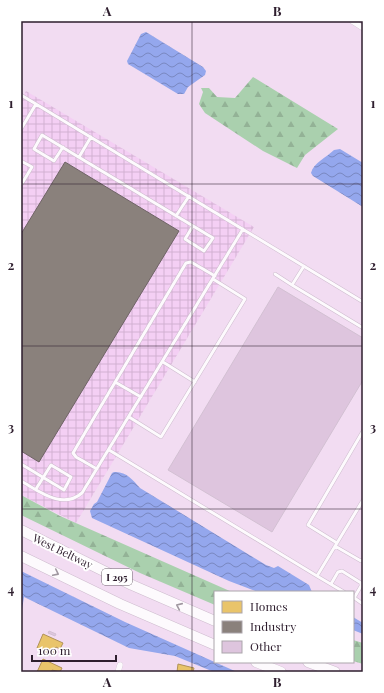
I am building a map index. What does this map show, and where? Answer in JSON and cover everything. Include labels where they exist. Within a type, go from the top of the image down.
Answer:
[{"type":"highway","name":"West Beltway","points":[[21,530],[132,585],[214,621]]},
{"type":"highway","name":"West Beltway","points":[[21,556],[120,604],[214,645]]},
{"type":"highway","points":[[258,663],[281,672]]},
{"type":"highway","points":[[311,663],[335,672]]},
{"type":"street","points":[[352,21],[363,28]]},
{"type":"street","points":[[118,672],[120,665]]},
{"type":"lane","points":[[21,95],[363,302]]},
{"type":"lane","points":[[21,129],[36,104]]},
{"type":"lane","points":[[63,147],[54,162],[34,149],[42,135],[63,147],[213,238],[204,251],[185,239],[193,226]]},
{"type":"lane","points":[[79,157],[91,137]]},
{"type":"lane","points":[[21,161],[32,167],[21,185]]},
{"type":"lane","points":[[176,216],[189,196]]},
{"type":"lane","points":[[21,481],[52,498],[61,500],[76,498],[86,488],[244,229]]},
{"type":"lane","points":[[97,469],[76,457],[73,453],[186,263],[191,262],[245,299],[161,437],[129,417]]},
{"type":"lane","points":[[292,285],[304,266]]},
{"type":"lane","points":[[275,274],[363,328]]},
{"type":"lane","points":[[163,362],[194,382]]},
{"type":"lane","points":[[115,382],[141,397]]},
{"type":"lane","points":[[363,431],[308,524],[361,561],[363,560]]},
{"type":"lane","points":[[109,450],[342,591]]},
{"type":"lane","points":[[21,464],[43,477],[64,490],[72,477],[51,464],[43,477],[36,489]]},
{"type":"lane","points":[[317,576],[363,500]]},
{"type":"lane","points":[[331,584],[338,572],[342,571],[361,583],[361,586],[354,598],[363,604]]},
{"type":"shaded area","points":[[26,91],[254,227],[76,523],[21,495],[21,100]]},
{"type":"green space","points":[[253,77],[338,129],[305,155],[297,168],[263,151],[205,113],[199,104],[203,92],[201,88],[209,88],[217,97],[235,98]]},
{"type":"green space","points":[[21,495],[60,516],[230,591],[214,591],[214,605],[140,573],[21,515]]},
{"type":"green space","points":[[354,640],[363,643],[363,664],[354,661]]},
{"type":"water","points":[[146,32],[203,67],[206,71],[205,75],[188,87],[184,94],[178,94],[128,64],[127,61],[141,34]]},
{"type":"water","points":[[340,149],[363,163],[363,207],[313,176],[311,173],[314,166],[321,160],[334,150]]},
{"type":"water","points":[[118,472],[126,475],[140,488],[266,565],[274,568],[278,566],[309,585],[312,591],[255,591],[229,581],[92,518],[90,511],[97,502],[112,473]]},
{"type":"water","points":[[21,571],[125,622],[237,672],[214,672],[175,656],[129,648],[24,597],[21,616]]},
{"type":"water","points":[[354,618],[363,623],[363,634],[354,630]]},
{"type":"building: Homes","points":[[43,634],[63,643],[60,649],[56,647],[52,655],[37,648]]},
{"type":"building: Homes","points":[[43,659],[62,668],[60,672],[52,670],[52,672],[37,672]]},
{"type":"building: Homes","points":[[178,664],[194,668],[193,672],[177,672]]},
{"type":"building: Industry","points":[[65,162],[179,231],[39,462],[21,451],[21,234]]},
{"type":"building: Other","points":[[278,287],[363,338],[363,380],[272,532],[168,470]]},
{"type":"building: Other","points":[[49,631],[56,634],[55,636],[48,633]]}]
